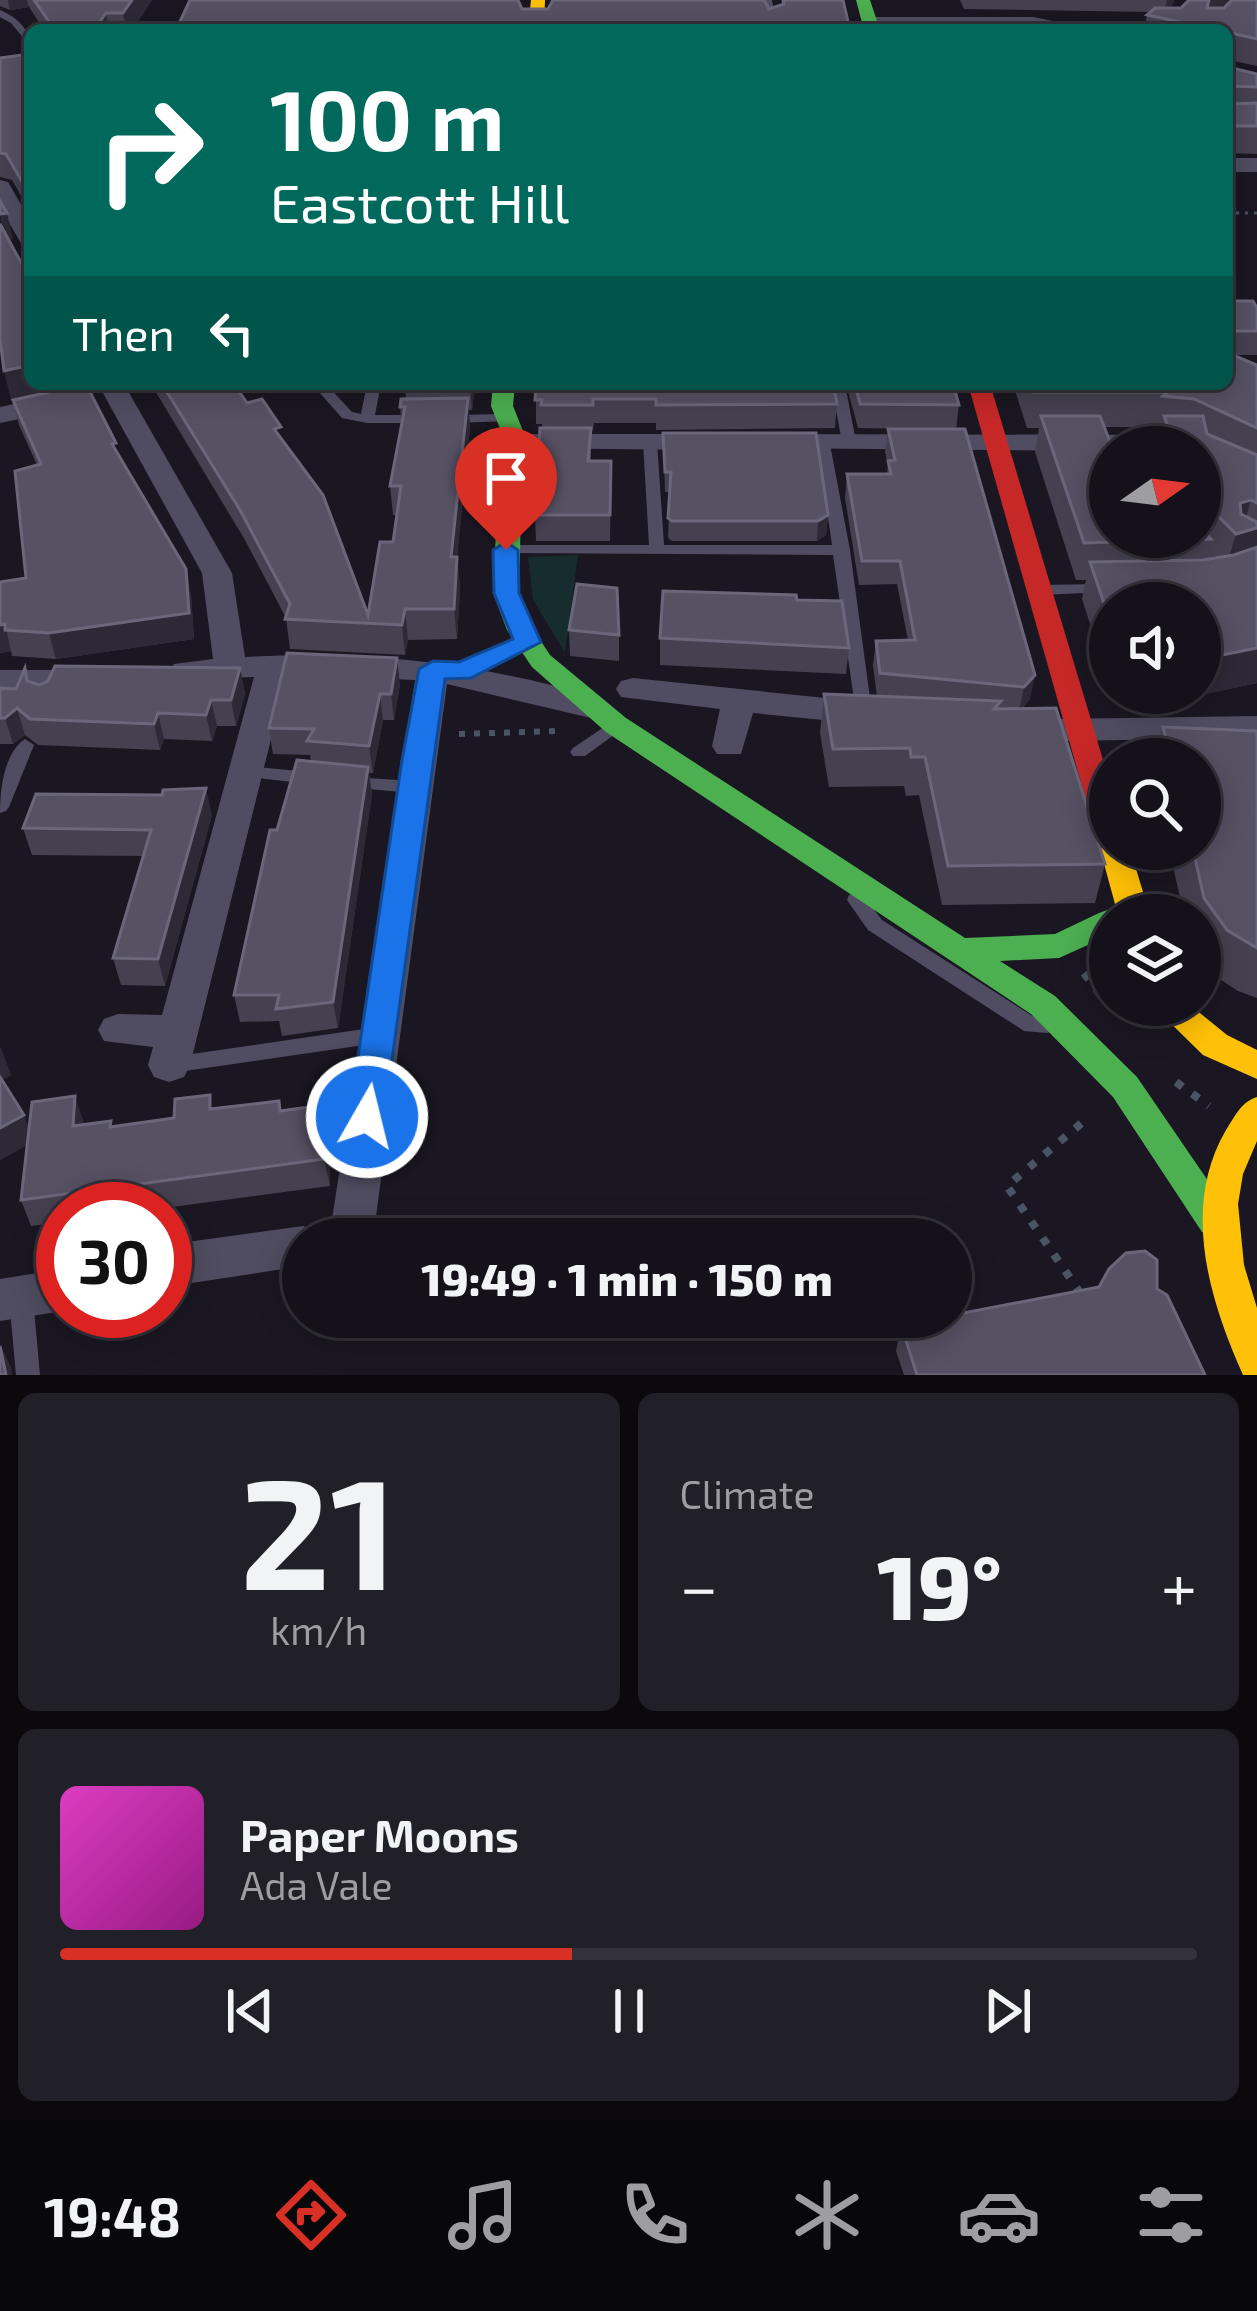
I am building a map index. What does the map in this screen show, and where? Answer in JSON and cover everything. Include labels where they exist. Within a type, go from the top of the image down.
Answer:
[{"type":"street","points":[[0,187],[24,229]]},
{"type":"street","points":[[0,415],[100,390]]},
{"type":"street","points":[[114,390],[217,573],[230,668]]},
{"type":"street","points":[[505,390],[509,430],[506,593],[527,642],[556,677],[604,716],[1019,987],[1065,1024],[1125,1087],[1215,1221],[1257,1364]]},
{"type":"street","points":[[981,390],[1089,755]]},
{"type":"street","points":[[509,430],[650,442],[1089,444]]},
{"type":"street","points":[[354,1218],[420,734],[447,670],[527,642]]},
{"type":"street","points":[[118,1030],[173,1048],[231,787],[274,664]]},
{"type":"street","points":[[0,681],[50,691],[274,664],[447,670],[604,716]]},
{"type":"street","points":[[633,689],[903,716]]},
{"type":"street","points":[[729,746],[740,701]]},
{"type":"street","points":[[1028,728],[1083,733],[1257,727]]},
{"type":"street","points":[[962,950],[1049,949],[1089,935]]},
{"type":"street","points":[[1192,1026],[1215,1046],[1257,1065]]},
{"type":"street","points":[[1215,1221],[1221,1168],[1231,1144],[1257,1111]]},
{"type":"street","points":[[192,1262],[282,1249]]},
{"type":"lane","points":[[767,0],[772,24]]},
{"type":"lane","points":[[957,0],[966,19]]},
{"type":"lane","points":[[0,13],[24,35]]},
{"type":"lane","points":[[746,16],[770,16]]},
{"type":"lane","points":[[872,17],[1068,24]]},
{"type":"lane","points":[[872,17],[918,24]]},
{"type":"lane","points":[[324,390],[347,415],[509,430]]},
{"type":"lane","points":[[367,419],[373,390]]},
{"type":"lane","points":[[838,390],[842,550],[864,713]]},
{"type":"lane","points":[[650,442],[657,549]]},
{"type":"lane","points":[[506,550],[842,550]]},
{"type":"lane","points":[[1040,590],[1089,589]]},
{"type":"lane","points":[[579,752],[604,716]]},
{"type":"lane","points":[[0,807],[25,745]]},
{"type":"lane","points":[[231,787],[412,787]]},
{"type":"lane","points":[[825,858],[875,925],[1031,1025],[1065,1024]]},
{"type":"lane","points":[[173,1048],[378,1035]]},
{"type":"lane","points":[[28,1295],[28,1375]]},
{"type":"path","points":[[420,734],[545,734]]},
{"type":"path","points":[[1007,1186],[1088,1306]]},
{"type":"green space","points":[[578,555],[565,653],[533,600],[528,557]]},
{"type":"building","points":[[34,0],[132,0],[123,13],[106,13],[98,24],[51,24]]},
{"type":"building","points":[[190,0],[518,0],[522,9],[548,9],[553,0],[764,0],[769,9],[784,4],[783,0],[843,0],[849,24],[179,24]]},
{"type":"building","points":[[1189,0],[1209,0],[1207,8],[1224,8],[1232,0],[1257,0],[1257,39],[1233,33],[1233,24],[1189,24],[1147,15],[1155,8],[1181,8]]},
{"type":"building","points":[[24,55],[24,185],[6,154],[0,153],[0,58]]},
{"type":"building","points":[[1233,68],[1257,74],[1257,87],[1233,86]]},
{"type":"building","points":[[1257,103],[1257,126],[1233,126],[1233,104]]},
{"type":"building","points":[[0,224],[24,268],[24,366],[4,371]]},
{"type":"building","points":[[1233,301],[1253,301],[1257,331],[1233,331]]},
{"type":"building","points":[[1233,355],[1257,365],[1257,428],[1194,399],[1163,396],[1168,392],[1033,392],[1233,390]]},
{"type":"building","points":[[59,390],[89,390],[116,443],[112,444],[186,569],[189,613],[49,633],[5,630],[5,624],[0,625],[0,582],[26,578],[15,471],[41,464],[13,400]]},
{"type":"building","points":[[166,390],[238,390],[247,403],[262,399],[281,427],[274,429],[323,495],[368,615],[380,542],[393,542],[401,486],[390,486],[405,407],[400,407],[401,399],[468,398],[451,557],[457,557],[454,609],[405,609],[402,625],[285,619],[290,604],[240,510]]},
{"type":"building","points":[[536,390],[834,390],[837,404],[656,405],[656,399],[593,399],[593,405],[541,405],[542,400],[535,400]]},
{"type":"building","points":[[856,390],[955,390],[959,405],[860,404]]},
{"type":"building","points":[[1041,416],[1100,416],[1104,426],[1089,426],[1089,543],[1084,543]]},
{"type":"building","points":[[1164,416],[1203,416],[1205,426],[1168,426]]},
{"type":"building","points":[[540,428],[591,428],[588,461],[611,461],[610,515],[535,515]]},
{"type":"building","points":[[888,429],[965,429],[1035,675],[1024,687],[880,673],[876,641],[915,640],[900,561],[862,561],[847,474],[891,474],[888,461],[895,460]]},
{"type":"building","points":[[663,433],[816,433],[828,515],[818,521],[672,521],[668,518],[671,472],[665,472]]},
{"type":"building","points":[[1221,440],[1257,455],[1257,503],[1240,503],[1241,514],[1257,522],[1257,528],[1236,534],[1221,519]]},
{"type":"building","points":[[1257,547],[1257,648],[1221,655],[1221,582],[1097,582],[1090,562],[1203,560]]},
{"type":"building","points":[[577,584],[617,588],[619,635],[569,630]]},
{"type":"building","points":[[663,591],[842,601],[849,648],[660,638]]},
{"type":"building","points":[[287,653],[397,658],[391,694],[380,694],[369,746],[307,741],[314,729],[269,728]]},
{"type":"building","points":[[55,666],[240,668],[231,700],[211,700],[206,715],[158,713],[154,724],[30,719],[17,708],[0,718],[0,688],[16,689],[25,668],[27,681],[39,685],[48,681]]},
{"type":"building","points":[[824,694],[1001,701],[994,709],[1056,708],[1089,813],[1089,864],[948,866],[925,757],[911,757],[910,748],[833,749]]},
{"type":"building","points":[[1163,727],[1257,731],[1257,948],[1227,930],[1221,922],[1221,894],[1203,894],[1198,870],[1221,870],[1221,738],[1166,738]]},
{"type":"building","points":[[297,760],[368,767],[333,1002],[276,1009],[279,995],[234,995],[270,830],[277,830]]},
{"type":"building","points":[[206,788],[158,959],[113,958],[151,830],[23,828],[36,794],[162,795],[163,790]]},
{"type":"building","points":[[0,1077],[24,1115],[0,1128]]},
{"type":"building","points":[[210,1095],[210,1109],[279,1101],[280,1111],[323,1105],[324,1159],[154,1182],[36,1182],[36,1198],[21,1200],[32,1102],[75,1096],[73,1126],[111,1121],[110,1127],[174,1118],[175,1099]]},
{"type":"building","points":[[1145,1251],[1157,1260],[1157,1289],[1167,1295],[1205,1375],[917,1375],[905,1338],[972,1338],[972,1311],[1099,1287],[1126,1253]]},
{"type":"traffic: fast","points":[[863,0],[870,24]]},
{"type":"traffic: fast","points":[[503,390],[502,406],[512,431],[506,593],[520,630],[541,661],[616,725],[1043,1005],[1125,1087],[1215,1221]]},
{"type":"traffic: fast","points":[[964,950],[1059,946],[1089,931]]},
{"type":"traffic: slow","points":[[536,24],[538,0]]},
{"type":"traffic: slow","points":[[1121,870],[1128,894]]},
{"type":"traffic: slow","points":[[1193,1026],[1215,1045],[1257,1065]]},
{"type":"traffic: slow","points":[[1257,1111],[1237,1143],[1220,1204],[1226,1265],[1257,1363]]},
{"type":"traffic: jam","points":[[981,390],[1089,760]]},
{"type":"route","points":[[367,1117],[433,669],[462,671],[527,642],[506,593],[506,550]]}]
